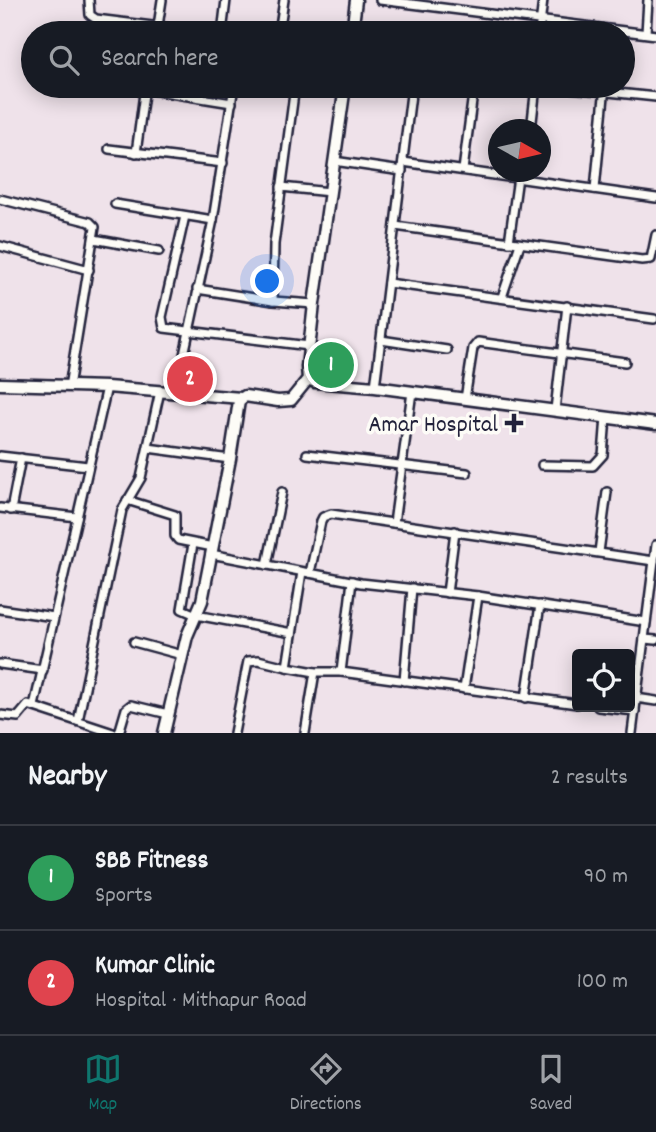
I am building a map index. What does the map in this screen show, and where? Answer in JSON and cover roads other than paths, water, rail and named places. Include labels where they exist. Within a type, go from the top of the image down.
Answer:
[{"type":"street","points":[[89,0],[90,15],[109,21]]},
{"type":"street","points":[[156,21],[162,0]]},
{"type":"street","points":[[223,21],[226,0]]},
{"type":"street","points":[[281,21],[284,0]]},
{"type":"street","points":[[353,21],[356,0]]},
{"type":"street","points":[[380,0],[532,21]]},
{"type":"street","points":[[439,0],[442,9]]},
{"type":"street","points":[[540,21],[543,0]]},
{"type":"street","points":[[646,33],[649,0]]},
{"type":"street","points":[[635,32],[656,35]]},
{"type":"street","points":[[635,94],[656,97]]},
{"type":"street","points":[[136,153],[144,98]]},
{"type":"street","points":[[205,98],[232,103]]},
{"type":"street","points":[[176,392],[213,220],[233,98]]},
{"type":"street","points":[[274,301],[272,255],[293,98]]},
{"type":"street","points":[[0,384],[107,387],[291,400],[308,379],[306,367],[343,98]]},
{"type":"street","points":[[375,387],[411,98]]},
{"type":"street","points":[[463,170],[472,98]]},
{"type":"street","points":[[532,119],[535,98]]},
{"type":"street","points":[[595,189],[604,98]]},
{"type":"street","points":[[109,149],[223,163]]},
{"type":"street","points":[[334,161],[488,173]]},
{"type":"street","points":[[509,242],[517,182]]},
{"type":"street","points":[[550,182],[656,198]]},
{"type":"street","points":[[281,187],[330,192]]},
{"type":"street","points":[[0,199],[90,222],[95,227],[69,387]]},
{"type":"street","points":[[115,204],[213,220]]},
{"type":"street","points":[[186,216],[162,317],[164,328],[309,346]]},
{"type":"street","points":[[395,226],[647,260],[653,255],[656,235]]},
{"type":"street","points":[[94,239],[159,251]]},
{"type":"street","points":[[502,298],[520,244]]},
{"type":"street","points":[[0,246],[89,270]]},
{"type":"street","points":[[388,283],[654,319]]},
{"type":"street","points":[[197,289],[274,301],[314,304]]},
{"type":"street","points":[[555,410],[567,306]]},
{"type":"street","points":[[381,340],[447,350]]},
{"type":"street","points":[[465,399],[472,348],[478,342],[625,362]]},
{"type":"street","points":[[308,379],[656,424]]},
{"type":"street","points":[[34,706],[107,387]]},
{"type":"street","points":[[78,721],[122,510],[141,478],[160,391]]},
{"type":"street","points":[[394,523],[412,392]]},
{"type":"street","points":[[164,733],[187,636],[202,601],[230,459],[237,406],[241,398]]},
{"type":"street","points":[[542,465],[593,466],[603,455],[606,417]]},
{"type":"street","points":[[148,448],[230,459]]},
{"type":"street","points":[[307,454],[402,463],[467,473]]},
{"type":"street","points":[[0,456],[89,466]]},
{"type":"street","points":[[11,510],[21,458]]},
{"type":"street","points":[[267,565],[282,492]]},
{"type":"street","points":[[599,552],[607,492]]},
{"type":"street","points":[[127,500],[171,512],[176,519],[175,536],[178,540],[267,565],[352,581],[478,596],[646,622]]},
{"type":"street","points":[[0,508],[78,517]]},
{"type":"street","points":[[288,667],[292,633],[306,572],[323,517],[331,514],[654,561]]},
{"type":"street","points":[[447,593],[455,531]]},
{"type":"street","points":[[193,544],[180,606],[184,611],[292,633]]},
{"type":"street","points":[[635,711],[656,545]]},
{"type":"street","points":[[341,672],[352,581]]},
{"type":"street","points":[[404,681],[412,588]]},
{"type":"street","points":[[464,689],[478,596]]},
{"type":"street","points":[[526,698],[540,606]]},
{"type":"street","points":[[0,610],[54,617]]},
{"type":"street","points":[[644,639],[656,640]]},
{"type":"street","points":[[134,642],[182,655]]},
{"type":"street","points":[[234,733],[247,662],[258,660],[315,671],[341,672],[572,703]]},
{"type":"street","points":[[0,664],[43,670]]},
{"type":"street","points":[[304,733],[315,671]]},
{"type":"street","points":[[636,698],[656,701]]},
{"type":"street","points":[[0,715],[18,717],[26,705],[34,706],[113,733]]},
{"type":"street","points":[[119,733],[126,709],[131,705],[168,715]]},
{"type":"street","points":[[632,733],[635,712]]},
{"type":"place","name":"SBB Fitness","points":[[331,365]]},
{"type":"place","name":"Kumar Clinic","points":[[190,379]]},
{"type":"place","name":"Amar Hospital","points":[[514,423]]}]
